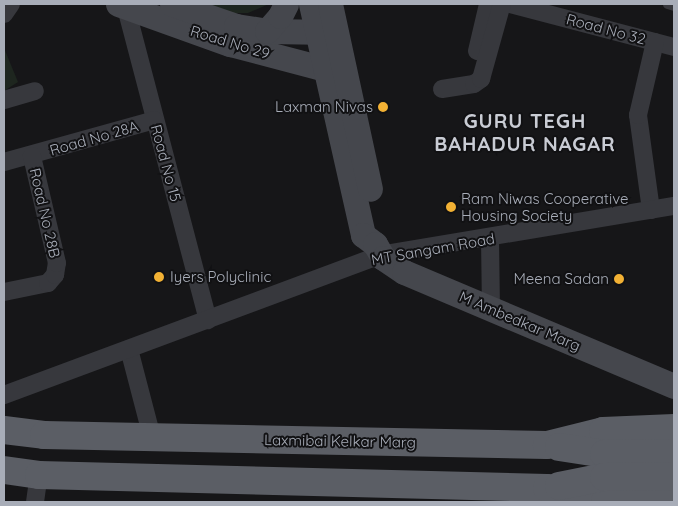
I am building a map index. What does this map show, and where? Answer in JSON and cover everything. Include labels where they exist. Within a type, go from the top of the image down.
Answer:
[{"type":"highway","name":"Laxmibai Kelkar Marg","points":[[4,430],[44,435],[548,445],[603,431],[674,428]]},
{"type":"highway","points":[[548,445],[604,466],[674,476]]},
{"type":"highway","points":[[547,488],[604,466],[674,453]]},
{"type":"highway","points":[[4,470],[40,475],[371,493],[547,488],[605,501],[674,499]]},
{"type":"main road","name":"Road No 29","points":[[122,4],[230,44],[334,69]]},
{"type":"main road","points":[[172,4],[236,26],[267,31],[326,33]]},
{"type":"main road","points":[[267,31],[280,16],[286,4]]},
{"type":"main road","name":"M Ambedkar Marg","points":[[311,4],[326,33],[363,235],[377,250],[404,272],[674,386]]},
{"type":"main road","name":"M Ambedkar Marg","points":[[326,33],[330,4]]},
{"type":"street","points":[[4,14],[11,4]]},
{"type":"street","name":"Road No 15","points":[[122,4],[208,320]]},
{"type":"street","points":[[477,51],[488,4]]},
{"type":"street","points":[[442,89],[474,84],[481,79],[502,4]]},
{"type":"street","points":[[495,57],[509,4]]},
{"type":"street","name":"Road No 32","points":[[509,4],[674,47]]},
{"type":"street","points":[[651,210],[638,115],[655,42]]},
{"type":"street","points":[[4,100],[35,91]]},
{"type":"street","name":"Road No 28A","points":[[4,162],[32,156],[154,120]]},
{"type":"street","name":"Road No 28B","points":[[4,292],[48,283],[55,275],[57,262],[32,156]]},
{"type":"street","name":"MT Sangam Road","points":[[4,395],[208,320],[377,250],[490,239],[674,206]]},
{"type":"street","points":[[490,239],[491,309]]},
{"type":"street","points":[[129,349],[152,437]]},
{"type":"street","points":[[35,502],[40,475]]},
{"type":"lane","points":[[667,4],[674,6]]},
{"type":"shaded area","points":[[195,4],[269,4],[248,13],[215,13]]},
{"type":"shaded area","points":[[4,48],[18,82],[4,91]]},
{"type":"place","name":"Laxman Nivas","points":[[383,107]]},
{"type":"place","name":"Ram Niwas Cooperative Housing Society","points":[[451,207]]},
{"type":"place","name":"Iyers Polyclinic","points":[[159,277]]},
{"type":"place","name":"Meena Sadan","points":[[619,279]]},
{"type":"district","name":"GURU TEGH BAHADUR NAGAR","points":[[525,132]]}]
